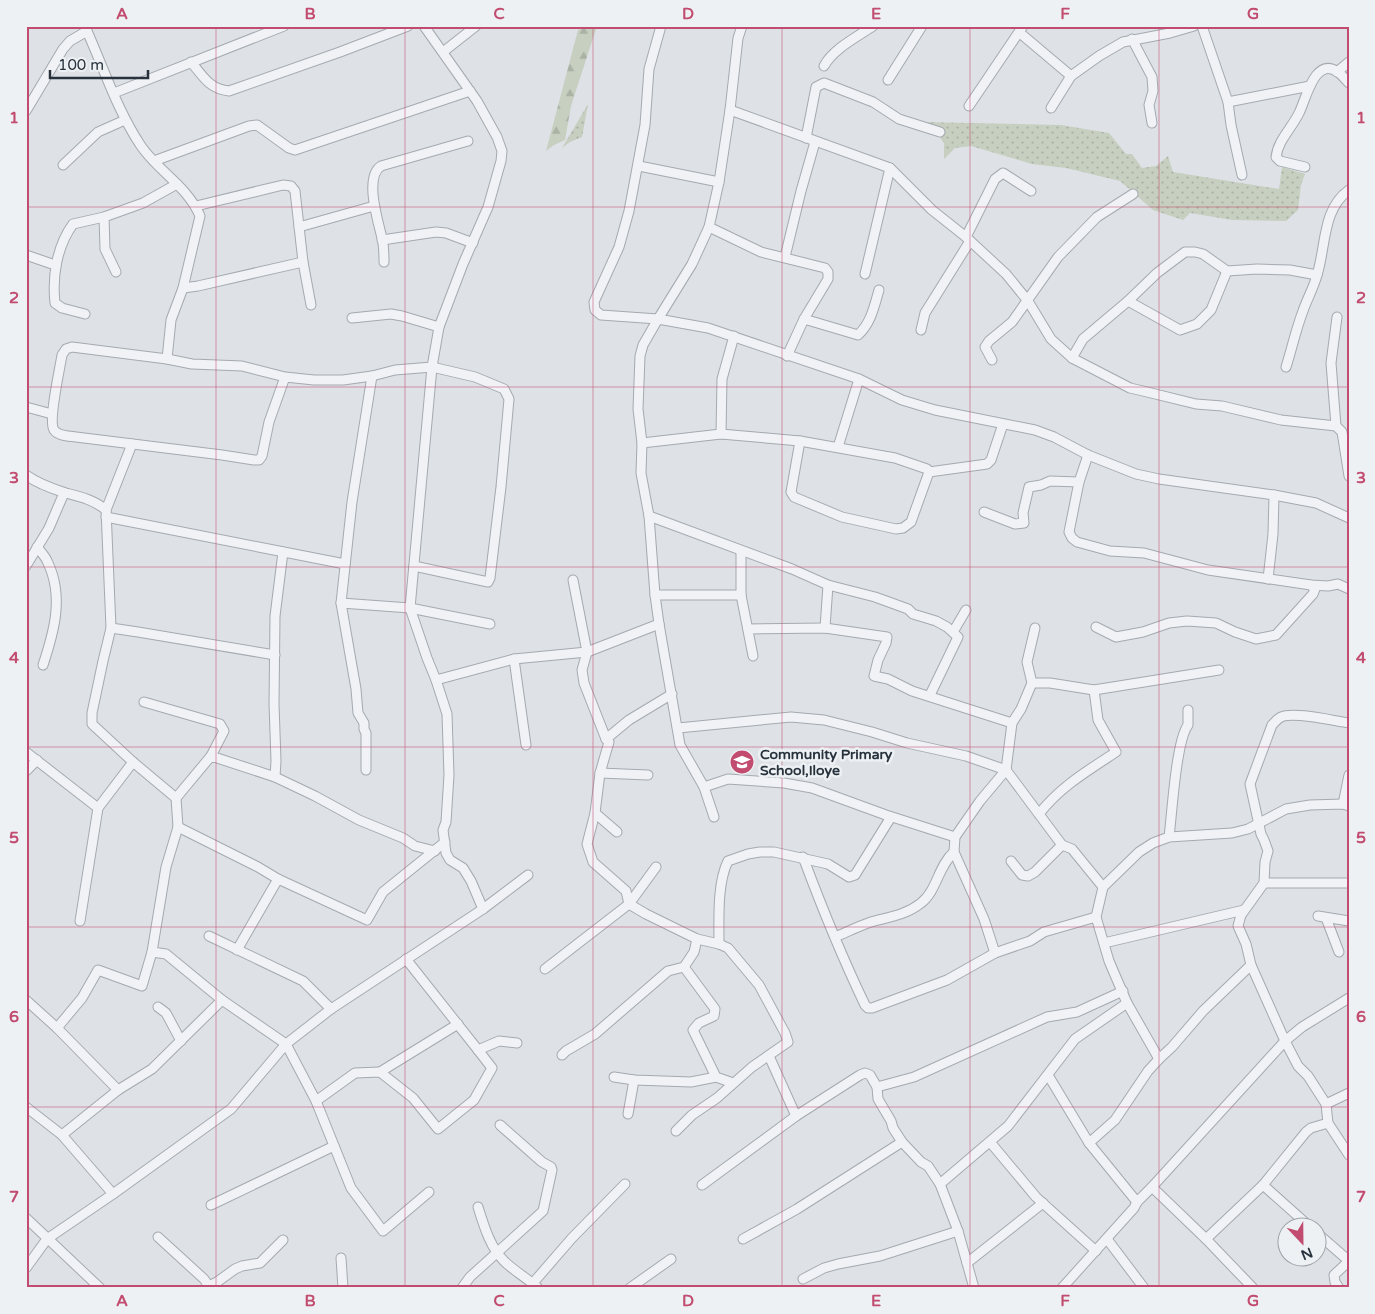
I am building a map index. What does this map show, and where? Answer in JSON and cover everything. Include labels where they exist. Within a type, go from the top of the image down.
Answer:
[{"type":"street","points":[[114,93],[284,26]]},
{"type":"street","points":[[191,62],[212,87],[228,91],[331,56],[408,26]]},
{"type":"street","points":[[424,26],[490,123],[502,151],[488,207],[454,285],[439,327],[432,367],[410,608],[447,714],[449,775],[446,822],[443,830],[446,853],[450,860],[463,868],[483,909]]},
{"type":"street","points":[[443,52],[476,26]]},
{"type":"street","points":[[661,26],[649,69],[646,125],[629,211],[619,247],[594,302],[595,310],[601,315],[658,318],[708,328],[859,379],[902,400],[935,410],[1035,430],[1054,437],[1088,455],[1136,474],[1316,503],[1349,518]]},
{"type":"street","points":[[714,817],[704,787],[680,745],[655,595],[649,516],[641,474],[642,443],[638,409],[640,356],[643,345],[692,264],[709,227],[719,182],[738,38],[742,26]]},
{"type":"street","points":[[824,66],[828,57],[834,52],[873,26]]},
{"type":"street","points":[[888,80],[922,26]]},
{"type":"street","points":[[1051,108],[1071,76],[1107,51],[1132,39],[1170,33],[1194,26]]},
{"type":"street","points":[[1202,26],[1228,102],[1242,175]]},
{"type":"street","points":[[26,111],[63,49],[85,29],[125,120],[142,147],[196,206],[200,216],[183,288],[171,320],[167,359]]},
{"type":"street","points":[[969,106],[1021,29],[1071,76]]},
{"type":"street","points":[[1132,39],[1152,77],[1153,91],[1149,105],[1152,123]]},
{"type":"street","points":[[1337,72],[1349,62]]},
{"type":"street","points":[[1305,167],[1280,161],[1276,157],[1287,131],[1299,114],[1310,86],[1317,73],[1324,70],[1337,72],[1349,83]]},
{"type":"street","points":[[806,138],[815,92],[818,85],[824,83],[873,102],[899,119],[940,132]]},
{"type":"street","points":[[1228,102],[1310,86]]},
{"type":"street","points":[[154,161],[249,126],[257,125],[289,148],[295,150],[470,91]]},
{"type":"street","points":[[730,110],[890,168],[932,210],[968,239],[1006,274],[1028,301],[1051,339],[1072,358],[1130,388],[1196,404],[1222,406],[1282,420],[1336,426],[1342,432],[1349,476]]},
{"type":"street","points":[[63,165],[98,132],[125,120]]},
{"type":"street","points":[[384,262],[382,240],[374,206],[373,175],[376,169],[468,142]]},
{"type":"street","points":[[786,257],[801,191],[815,142]]},
{"type":"street","points":[[639,166],[719,182]]},
{"type":"street","points":[[865,274],[890,168]]},
{"type":"street","points":[[921,330],[925,313],[968,239],[998,175],[1008,176],[1032,192]]},
{"type":"street","points":[[85,314],[62,308],[55,303],[53,288],[55,265],[68,231],[73,224],[104,217],[143,203],[177,184]]},
{"type":"street","points":[[196,206],[283,185],[291,186],[295,191],[303,262],[311,305]]},
{"type":"street","points":[[1286,367],[1302,312],[1317,275],[1326,229],[1336,202],[1349,190]]},
{"type":"street","points":[[992,360],[985,347],[989,341],[1012,322],[1058,257],[1097,217],[1133,194]]},
{"type":"street","points":[[299,227],[374,206]]},
{"type":"street","points":[[104,217],[105,249],[116,272]]},
{"type":"street","points":[[709,227],[762,252],[825,268],[828,272],[828,279],[804,319],[787,356]]},
{"type":"street","points":[[382,240],[436,232],[446,233],[473,243]]},
{"type":"street","points":[[1072,358],[1084,339],[1128,302],[1157,273],[1185,252],[1202,254],[1227,270],[1290,270],[1317,275]]},
{"type":"street","points":[[26,255],[55,265]]},
{"type":"street","points":[[183,288],[303,262]]},
{"type":"street","points":[[1128,302],[1180,330],[1197,324],[1211,310],[1227,270]]},
{"type":"street","points":[[804,319],[858,335],[869,322],[879,290]]},
{"type":"street","points":[[352,318],[391,314],[439,327]]},
{"type":"street","points":[[1336,426],[1331,364],[1337,318]]},
{"type":"street","points":[[721,434],[722,379],[734,336]]},
{"type":"street","points":[[285,377],[269,422],[262,456],[259,460],[61,434],[55,431],[52,426],[52,414],[62,355],[66,349],[72,347],[192,364],[242,366],[285,377],[314,380],[342,380],[372,376],[395,370],[432,367],[475,377],[504,388],[509,400],[501,487],[488,582],[414,566]]},
{"type":"street","points":[[366,770],[366,733],[364,722],[358,713],[356,689],[341,603],[352,502],[372,376]]},
{"type":"street","points":[[838,447],[859,379]]},
{"type":"street","points":[[26,407],[52,414]]},
{"type":"street","points":[[642,443],[721,434],[800,441],[895,458],[927,469],[929,472],[987,464],[1003,424]]},
{"type":"street","points":[[800,441],[791,492],[794,497],[842,517],[896,529],[903,528],[911,522],[929,472]]},
{"type":"street","points":[[132,444],[106,514],[111,628],[92,713],[92,724],[176,798]]},
{"type":"street","points":[[1088,455],[1079,482],[1069,532],[1077,542],[1110,550],[1144,553],[1208,570],[1316,586],[1338,584],[1349,589]]},
{"type":"street","points":[[26,475],[64,493],[87,498],[99,504],[106,514],[345,564]]},
{"type":"street","points":[[984,512],[1015,524],[1024,523],[1023,513],[1029,487],[1042,485],[1050,481],[1079,482]]},
{"type":"street","points":[[26,566],[49,528],[64,493]]},
{"type":"street","points":[[1268,579],[1273,534],[1274,495]]},
{"type":"street","points":[[649,516],[741,552],[792,569],[828,585],[875,597],[908,609],[913,614],[936,621],[953,632],[958,638],[930,696]]},
{"type":"street","points":[[37,547],[48,562],[54,579],[56,598],[56,621],[43,665]]},
{"type":"street","points":[[275,778],[275,616],[282,552]]},
{"type":"street","points":[[741,552],[741,595],[754,656]]},
{"type":"street","points":[[572,580],[587,652],[582,670],[584,683],[606,739],[609,742],[600,773],[595,813],[587,844],[593,862],[626,891],[629,904],[697,939],[728,948],[759,985],[788,1042],[733,1082],[717,1098],[692,1115],[676,1131]]},
{"type":"street","points":[[825,628],[828,585]]},
{"type":"street","points":[[1096,627],[1116,637],[1187,620],[1216,623],[1235,632],[1256,638],[1276,635],[1314,594],[1316,586]]},
{"type":"street","points":[[655,595],[741,595]]},
{"type":"street","points":[[341,603],[410,608],[490,624]]},
{"type":"street","points":[[953,632],[966,610]]},
{"type":"street","points":[[436,680],[514,659],[587,652],[659,624]]},
{"type":"street","points":[[111,628],[275,655]]},
{"type":"street","points":[[748,629],[825,628],[887,637],[874,676],[888,679],[912,691],[1012,723]]},
{"type":"street","points":[[996,953],[984,919],[954,852],[955,837],[977,804],[1006,770],[1012,723],[1021,709],[1032,683],[1027,662],[1035,628]]},
{"type":"street","points":[[514,659],[526,745]]},
{"type":"street","points":[[1032,683],[1050,683],[1094,690],[1219,670]]},
{"type":"street","points":[[1039,814],[1056,794],[1116,752],[1098,720],[1094,690]]},
{"type":"street","points":[[606,739],[629,720],[672,694]]},
{"type":"street","points":[[58,1028],[82,998],[98,970],[142,986],[152,952],[166,867],[178,827],[176,798],[211,756],[224,731],[220,724],[144,702]]},
{"type":"street","points":[[1169,837],[1176,771],[1184,731],[1188,725],[1188,710]]},
{"type":"street","points":[[1349,724],[1302,716],[1285,716],[1276,720],[1272,725],[1250,784],[1261,834],[1268,852],[1265,862],[1264,883],[1244,910],[1238,926],[1246,944],[1251,965],[1285,1041],[1298,1066],[1308,1076],[1326,1104],[1328,1123],[1349,1155]]},
{"type":"street","points":[[678,728],[791,717],[824,720],[907,743],[966,756],[1006,770],[1062,845],[1072,849],[1103,887]]},
{"type":"street","points":[[26,752],[98,808]]},
{"type":"street","points":[[211,756],[275,778],[315,796],[359,820],[403,838],[415,846],[435,851]]},
{"type":"street","points":[[26,771],[37,760]]},
{"type":"street","points":[[80,921],[98,808],[133,762]]},
{"type":"street","points":[[600,773],[648,776]]},
{"type":"street","points":[[1159,1059],[1128,1003],[1109,961],[1096,917],[1103,887],[1139,852],[1153,843],[1169,837],[1232,833],[1248,829],[1286,809],[1310,805],[1346,805],[1349,775]]},
{"type":"street","points":[[704,787],[728,779],[784,782],[812,788],[891,817],[955,837]]},
{"type":"street","points":[[595,813],[616,832]]},
{"type":"street","points":[[719,944],[719,909],[724,869],[728,861],[760,852],[774,852],[828,864],[852,877],[855,876],[891,817]]},
{"type":"street","points":[[178,827],[278,879],[367,920],[383,892],[445,842]]},
{"type":"street","points":[[1011,861],[1022,875],[1028,876],[1035,872],[1062,845]]},
{"type":"street","points":[[836,937],[867,924],[896,917],[921,903],[928,894],[944,862],[954,852]]},
{"type":"street","points":[[803,857],[847,968],[865,1006],[868,1008],[890,1002],[937,984],[996,953],[1030,941],[1052,929],[1096,917]]},
{"type":"street","points":[[545,968],[629,904],[656,868]]},
{"type":"street","points":[[26,1268],[47,1238],[113,1194],[231,1109],[286,1044],[331,1009],[483,909],[528,875]]},
{"type":"street","points":[[237,950],[278,879]]},
{"type":"street","points":[[1264,883],[1349,883]]},
{"type":"street","points":[[1104,943],[1244,910]]},
{"type":"street","points":[[1339,952],[1322,917],[1349,921]]},
{"type":"street","points":[[209,936],[304,981],[331,1009]]},
{"type":"street","points":[[562,1054],[594,1034],[668,971],[684,967],[694,952],[697,939]]},
{"type":"street","points":[[152,952],[166,954],[222,1000],[286,1044],[316,1101],[351,1188],[383,1231],[429,1192]]},
{"type":"street","points":[[380,1072],[413,1098],[438,1129],[474,1100],[492,1068],[406,959]]},
{"type":"street","points":[[1090,1143],[1115,1120],[1148,1072],[1203,1010],[1251,965]]},
{"type":"street","points":[[684,967],[715,1009],[714,1016],[699,1023],[693,1030],[716,1077]]},
{"type":"street","points":[[877,1087],[920,1074],[1047,1017],[1077,1012],[1123,991]]},
{"type":"street","points":[[1063,1288],[1134,1208],[1137,1202],[1152,1188],[1285,1041],[1302,1027],[1349,998]]},
{"type":"street","points":[[26,1000],[58,1028],[118,1090]]},
{"type":"street","points":[[62,1135],[118,1090],[152,1069],[222,1000]]},
{"type":"street","points":[[940,1184],[1013,1121],[1075,1039],[1128,1003]]},
{"type":"street","points":[[158,1007],[166,1013],[181,1041]]},
{"type":"street","points":[[316,1101],[356,1073],[380,1072],[458,1024]]},
{"type":"street","points":[[478,1050],[499,1041],[517,1043]]},
{"type":"street","points":[[769,1056],[796,1116]]},
{"type":"street","points":[[702,1184],[796,1116],[866,1073],[870,1075],[877,1087],[878,1099],[902,1142],[921,1162],[928,1166],[940,1184],[958,1231],[974,1288]]},
{"type":"street","points":[[1048,1075],[1090,1143],[1137,1202]]},
{"type":"street","points":[[614,1077],[634,1080],[691,1082],[716,1077],[733,1082]]},
{"type":"street","points":[[628,1114],[634,1080]]},
{"type":"street","points":[[1326,1104],[1349,1093]]},
{"type":"street","points":[[26,1107],[62,1135],[113,1194]]},
{"type":"street","points":[[1206,1239],[1263,1185],[1306,1132],[1311,1128],[1328,1123]]},
{"type":"street","points":[[462,1288],[470,1277],[543,1211],[552,1170],[551,1166],[542,1162],[500,1125]]},
{"type":"street","points":[[744,1239],[797,1209],[902,1142]]},
{"type":"street","points":[[990,1142],[1043,1203],[1096,1251]]},
{"type":"street","points":[[211,1205],[334,1146]]},
{"type":"street","points":[[478,1207],[485,1228],[498,1253],[504,1261],[535,1285],[572,1238],[626,1184]]},
{"type":"street","points":[[1263,1185],[1298,1216]]},
{"type":"street","points":[[1152,1188],[1206,1239],[1253,1288]]},
{"type":"street","points":[[967,1263],[1043,1203]]},
{"type":"street","points":[[26,1218],[100,1288]]},
{"type":"street","points":[[803,1279],[838,1264],[880,1256],[958,1231]]},
{"type":"street","points":[[158,1237],[213,1286],[235,1269],[265,1260],[283,1240]]},
{"type":"street","points":[[1107,1239],[1144,1288]]},
{"type":"street","points":[[1328,1243],[1349,1261],[1334,1275],[1339,1288]]},
{"type":"street","points":[[341,1258],[343,1288]]},
{"type":"street","points":[[630,1288],[671,1259]]},
{"type":"green space","points":[[588,26],[597,26],[571,106],[565,140],[546,151],[578,30]]},
{"type":"green space","points":[[588,104],[582,137],[562,148]]},
{"type":"green space","points":[[902,117],[923,122],[1061,125],[1109,133],[1126,154],[1132,154],[1142,168],[1156,166],[1168,156],[1173,172],[1279,189],[1282,167],[1305,174],[1301,185],[1298,210],[1286,221],[1232,220],[1190,213],[1183,220],[1153,210],[1120,181],[1066,168],[1032,164],[971,146],[955,148],[944,159],[944,143],[934,129]]},
{"type":"place","name":"Community Primary School,Iloye","points":[[742,762]]}]
